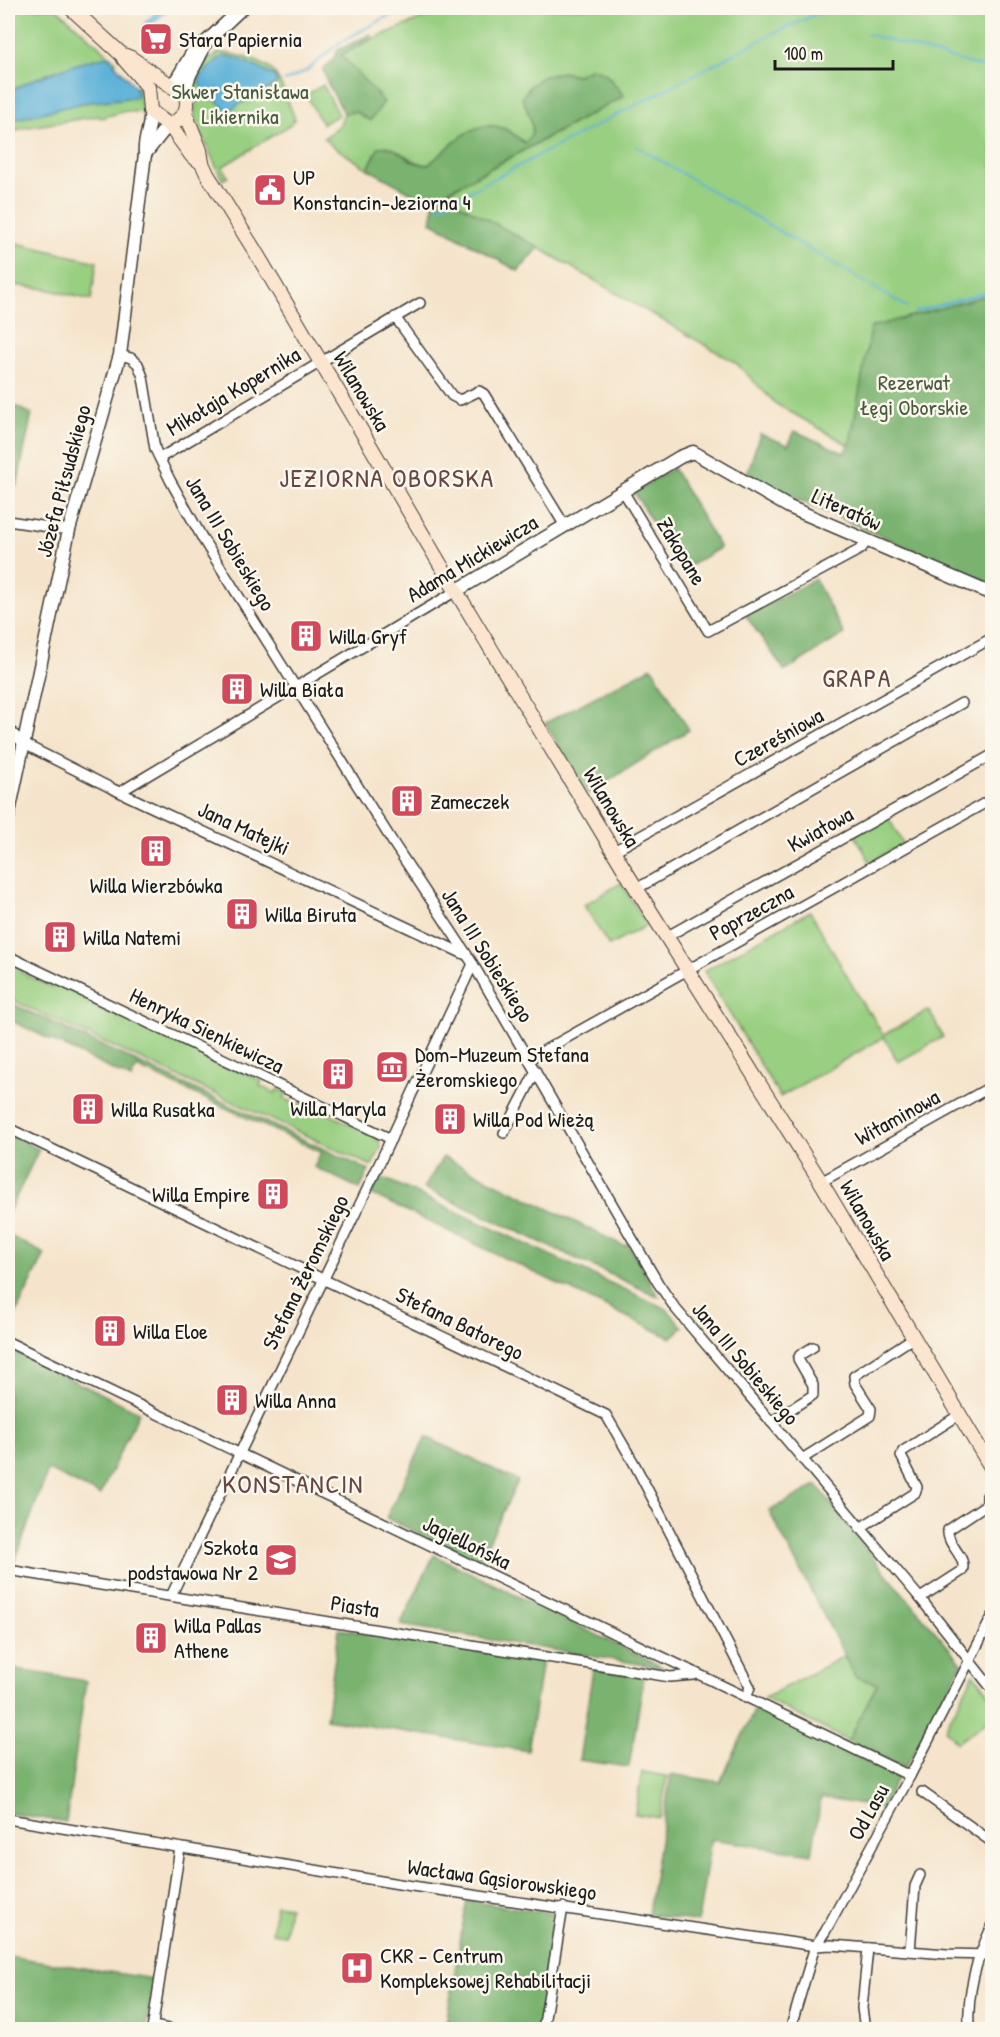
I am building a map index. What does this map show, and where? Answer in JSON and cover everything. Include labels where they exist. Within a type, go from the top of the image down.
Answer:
[{"type":"main road","points":[[71,8],[121,54],[126,63],[145,83],[149,105],[169,125],[185,112],[186,96],[131,58],[121,54]]},
{"type":"main road","points":[[149,105],[158,89],[167,83]]},
{"type":"main road","name":"Wilanowska","points":[[185,112],[209,178],[636,889],[821,1182],[993,1469]]},
{"type":"main road","name":"Wilanowska","points":[[169,125],[192,156],[202,163]]},
{"type":"street","points":[[167,83],[177,78],[195,48],[204,43],[242,8]]},
{"type":"street","points":[[186,96],[187,80],[202,52],[204,43]]},
{"type":"street","name":"Józefa Piłsudskiego","points":[[8,817],[69,530],[120,355],[145,154],[144,142],[150,121],[149,105]]},
{"type":"street","points":[[145,154],[169,125]]},
{"type":"street","name":"Mikołaja Kopernika","points":[[160,458],[420,303]]},
{"type":"street","points":[[395,317],[452,396],[460,400],[479,391],[484,394],[565,526]]},
{"type":"street","name":"Jana III Sobieskiego","points":[[120,355],[131,358],[138,364],[143,377],[155,449],[204,541],[394,844],[470,960],[658,1283],[675,1308],[920,1598],[993,1689]]},
{"type":"street","name":"Adama Mickiewicza","points":[[120,792],[691,452]]},
{"type":"street","name":"Literatów","points":[[691,452],[697,453],[789,507],[993,594]]},
{"type":"street","name":"Zakopane","points":[[623,491],[708,631],[861,549],[867,541]]},
{"type":"street","points":[[8,521],[69,530]]},
{"type":"street","name":"Czereśniowa","points":[[614,851],[993,639]]},
{"type":"street","points":[[636,889],[962,704]]},
{"type":"street","name":"Jana Matejki","points":[[8,729],[24,744],[470,960]]},
{"type":"street","name":"Kwiatowa","points":[[666,937],[993,755]]},
{"type":"street","name":"Poprzeczna","points":[[529,1059],[993,800]]},
{"type":"street","name":"Henryka Sienkiewicza","points":[[8,956],[391,1139]]},
{"type":"street","name":"Stefana Żeromskiego","points":[[171,1596],[391,1139],[470,960]]},
{"type":"street","points":[[504,1133],[536,1071]]},
{"type":"street","name":"Witaminowa","points":[[821,1182],[993,1086]]},
{"type":"street","name":"Stefana Batorego","points":[[8,1128],[606,1415],[635,1465],[750,1687],[746,1698]]},
{"type":"street","points":[[802,1459],[870,1416],[871,1410],[855,1384],[854,1376],[913,1338]]},
{"type":"street","name":"Jagiellońska","points":[[8,1342],[910,1776]]},
{"type":"street","points":[[771,1422],[813,1395],[813,1386],[798,1359],[800,1354],[813,1347]]},
{"type":"street","points":[[860,1528],[915,1493],[918,1487],[901,1456],[903,1451],[959,1415]]},
{"type":"street","points":[[920,1598],[962,1571],[963,1563],[947,1536],[948,1530],[987,1504],[987,1496],[993,1493]]},
{"type":"street","name":"Piasta","points":[[8,1570],[670,1677],[696,1674]]},
{"type":"street","name":"Od Lasu","points":[[790,2030],[815,1946],[825,1932],[910,1776],[993,1617]]},
{"type":"street","points":[[922,1792],[993,1842]]},
{"type":"street","name":"Wacława Gąsiorowskiego","points":[[8,1819],[399,1884],[815,1946],[831,1945],[993,1955]]},
{"type":"street","points":[[173,2030],[153,2028],[180,1848]]},
{"type":"street","points":[[910,1951],[915,1886],[920,1875]]},
{"type":"street","points":[[543,2030],[563,1907]]},
{"type":"street","points":[[969,2030],[971,1982],[979,1955],[993,1926]]},
{"type":"street","points":[[865,2030],[862,2008],[868,1948]]},
{"type":"green space","points":[[8,8],[56,8],[116,61],[115,66],[136,88],[138,86],[143,113],[126,111],[101,118],[98,116],[23,128],[8,139]]},
{"type":"green space","name":"Rezerwat Łęgi Oborskie","points":[[449,8],[992,8],[992,504],[882,469],[847,444],[776,404],[736,363],[539,248],[442,195],[624,96],[604,73],[577,75],[562,72],[522,98],[532,127],[532,133],[525,143],[509,132],[495,127],[483,127],[462,136],[428,165],[386,146],[375,154],[368,169],[331,145],[324,138],[340,125],[344,113],[356,112],[341,55],[372,39]]},
{"type":"green space","points":[[371,34],[372,39],[341,55],[384,102],[370,121],[356,112],[344,113],[327,82],[323,69],[332,61],[338,50]]},
{"type":"green space","name":"Skwer Stanisława Likiernika","points":[[219,52],[250,59],[271,70],[282,85],[295,119],[290,125],[222,167],[228,177],[222,180],[194,117],[196,101],[192,86],[200,67],[208,58],[213,58]]},
{"type":"green space","points":[[592,68],[605,73],[624,96],[442,194],[539,248],[518,271],[431,222],[434,205],[368,169],[379,147],[384,146],[414,162],[428,165],[463,135],[483,126],[505,129],[525,143],[532,133],[532,127],[522,98],[530,86],[542,77],[562,72],[577,75]]},
{"type":"green space","points":[[323,85],[339,115],[322,124],[306,95]]},
{"type":"green space","points":[[8,241],[97,262],[91,300],[46,289],[8,284]]},
{"type":"green space","name":"Rezerwat Łęgi Oborskie","points":[[992,294],[992,584],[778,491],[747,474],[760,434],[788,445],[795,431],[844,453],[850,443],[871,327]]},
{"type":"green space","points":[[8,403],[32,414],[17,485],[8,484]]},
{"type":"green space","points":[[673,468],[720,548],[681,571],[634,492]]},
{"type":"green space","points":[[815,579],[844,634],[785,671],[746,616]]},
{"type":"green space","points":[[652,667],[689,730],[588,794],[545,723]]},
{"type":"green space","points":[[888,817],[903,844],[870,862],[855,835]]},
{"type":"green space","points":[[621,883],[647,925],[609,946],[584,905]]},
{"type":"green space","points":[[810,911],[883,1035],[929,1010],[943,1037],[898,1062],[884,1037],[780,1097],[704,971]]},
{"type":"green space","points":[[14,963],[24,967],[21,973],[52,987],[55,982],[262,1081],[260,1086],[275,1093],[278,1089],[287,1093],[284,1098],[299,1106],[302,1101],[377,1137],[381,1147],[372,1166],[8,998],[8,966],[11,967]]},
{"type":"green space","points":[[8,1002],[369,1170],[360,1189],[314,1167],[321,1152],[137,1067],[131,1079],[8,1019]]},
{"type":"green space","points":[[8,1135],[39,1149],[8,1214]]},
{"type":"green space","points":[[443,1157],[624,1246],[628,1244],[659,1297],[424,1188]]},
{"type":"green space","points":[[381,1177],[667,1309],[683,1327],[671,1338],[371,1194]]},
{"type":"green space","points":[[8,1235],[45,1254],[8,1330]]},
{"type":"green space","points":[[8,1349],[139,1412],[100,1495],[48,1470],[14,1564],[8,1562]]},
{"type":"green space","points":[[426,1437],[518,1481],[479,1562],[386,1518]]},
{"type":"green space","points":[[817,1485],[879,1565],[962,1663],[905,1768],[848,1741],[877,1684],[856,1677],[769,1511]]},
{"type":"green space","points":[[434,1555],[664,1668],[400,1625]]},
{"type":"green space","points":[[339,1629],[542,1661],[528,1751],[326,1719]]},
{"type":"green space","points":[[844,1656],[856,1677],[878,1684],[848,1741],[764,1698]]},
{"type":"green space","points":[[8,1668],[86,1681],[66,1822],[8,1813]]},
{"type":"green space","points":[[593,1669],[644,1677],[629,1767],[579,1760]]},
{"type":"green space","points":[[974,1674],[992,1697],[992,1717],[957,1743],[945,1729]]},
{"type":"green space","points":[[756,1707],[898,1777],[881,1808],[821,1798],[812,1854],[711,1839],[698,1922],[648,1914],[671,1774],[720,1782]]},
{"type":"green space","points":[[642,1772],[667,1776],[660,1818],[635,1814]]},
{"type":"green space","points":[[467,1901],[555,1914],[538,2029],[445,2029]]},
{"type":"green space","points":[[276,1905],[289,1907],[285,1935],[272,1933]]},
{"type":"green space","points":[[8,1956],[154,1979],[146,2029],[8,2029]]},
{"type":"water","points":[[108,56],[136,88],[137,97],[83,103],[8,121],[8,92],[56,71]]},
{"type":"water","points":[[223,56],[243,61],[275,76],[277,83],[257,97],[242,102],[231,110],[226,110],[201,87],[199,80],[204,72]]},
{"type":"waterway","points":[[148,24],[165,8]]},
{"type":"waterway","points":[[285,81],[306,71],[339,43],[403,8]]},
{"type":"waterway","points":[[438,208],[772,34],[830,8]]},
{"type":"waterway","points":[[867,34],[992,70]]},
{"type":"waterway","points":[[636,146],[907,307]]},
{"type":"waterway","points":[[914,312],[992,291]]},
{"type":"place","name":"Stara Papiernia","points":[[156,39]]},
{"type":"place","name":"UP Konstancin-Jeziorna 4","points":[[270,190]]},
{"type":"place","name":"Willa Gryf","points":[[306,636]]},
{"type":"place","name":"Willa Biała","points":[[237,689]]},
{"type":"place","name":"Zameczek","points":[[407,801]]},
{"type":"place","name":"Willa Wierzbówka","points":[[156,851]]},
{"type":"place","name":"Willa Biruta","points":[[242,914]]},
{"type":"place","name":"Willa Natemi","points":[[60,937]]},
{"type":"place","name":"Dom-Muzeum Stefana Żeromskiego","points":[[392,1067]]},
{"type":"place","name":"Willa Maryla","points":[[338,1074]]},
{"type":"place","name":"Willa Rusałka","points":[[88,1109]]},
{"type":"place","name":"Willa Pod Wieżą","points":[[450,1119]]},
{"type":"place","name":"Willa Empire","points":[[273,1194]]},
{"type":"place","name":"Willa Eloe","points":[[110,1331]]},
{"type":"place","name":"Willa Anna","points":[[232,1400]]},
{"type":"place","name":"Szkoła podstawowa Nr 2","points":[[281,1560]]},
{"type":"place","name":"Willa Pallas Athene","points":[[151,1638]]},
{"type":"place","name":"CKR - Centrum Kompleksowej Rehabilitacji","points":[[357,1968]]},
{"type":"district","name":"JEZIORNA OBORSKA","points":[[387,478]]},
{"type":"district","name":"GRAPA","points":[[857,678]]},
{"type":"district","name":"KONSTANCIN","points":[[293,1484]]}]
